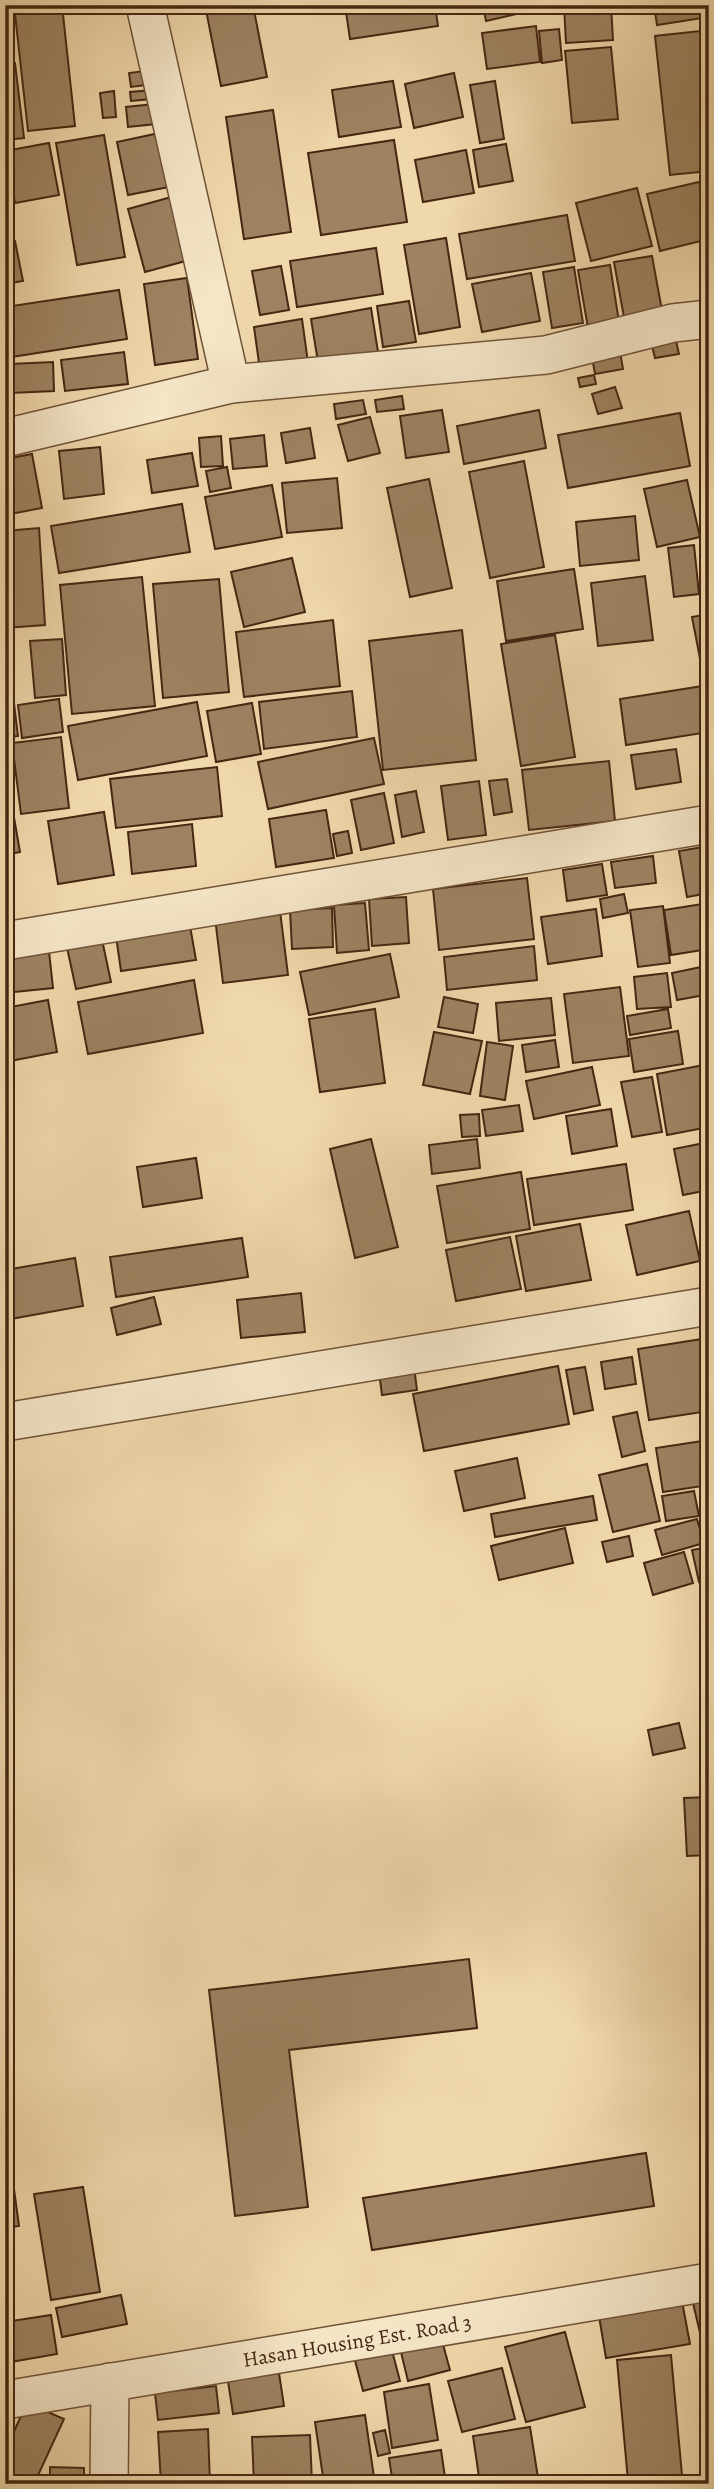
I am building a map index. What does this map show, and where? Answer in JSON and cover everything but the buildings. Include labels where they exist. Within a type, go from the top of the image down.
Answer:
[{"type":"street","points":[[145,5],[231,384]]},
{"type":"street","points":[[5,438],[231,384],[546,355],[673,323],[709,318]]},
{"type":"street","points":[[5,941],[709,824]]},
{"type":"street","points":[[5,1422],[709,1306]]},
{"type":"street","name":"Hasan Housing Est. Road 3","points":[[5,2400],[709,2282]]},
{"type":"street","points":[[109,2484],[110,2382]]}]
